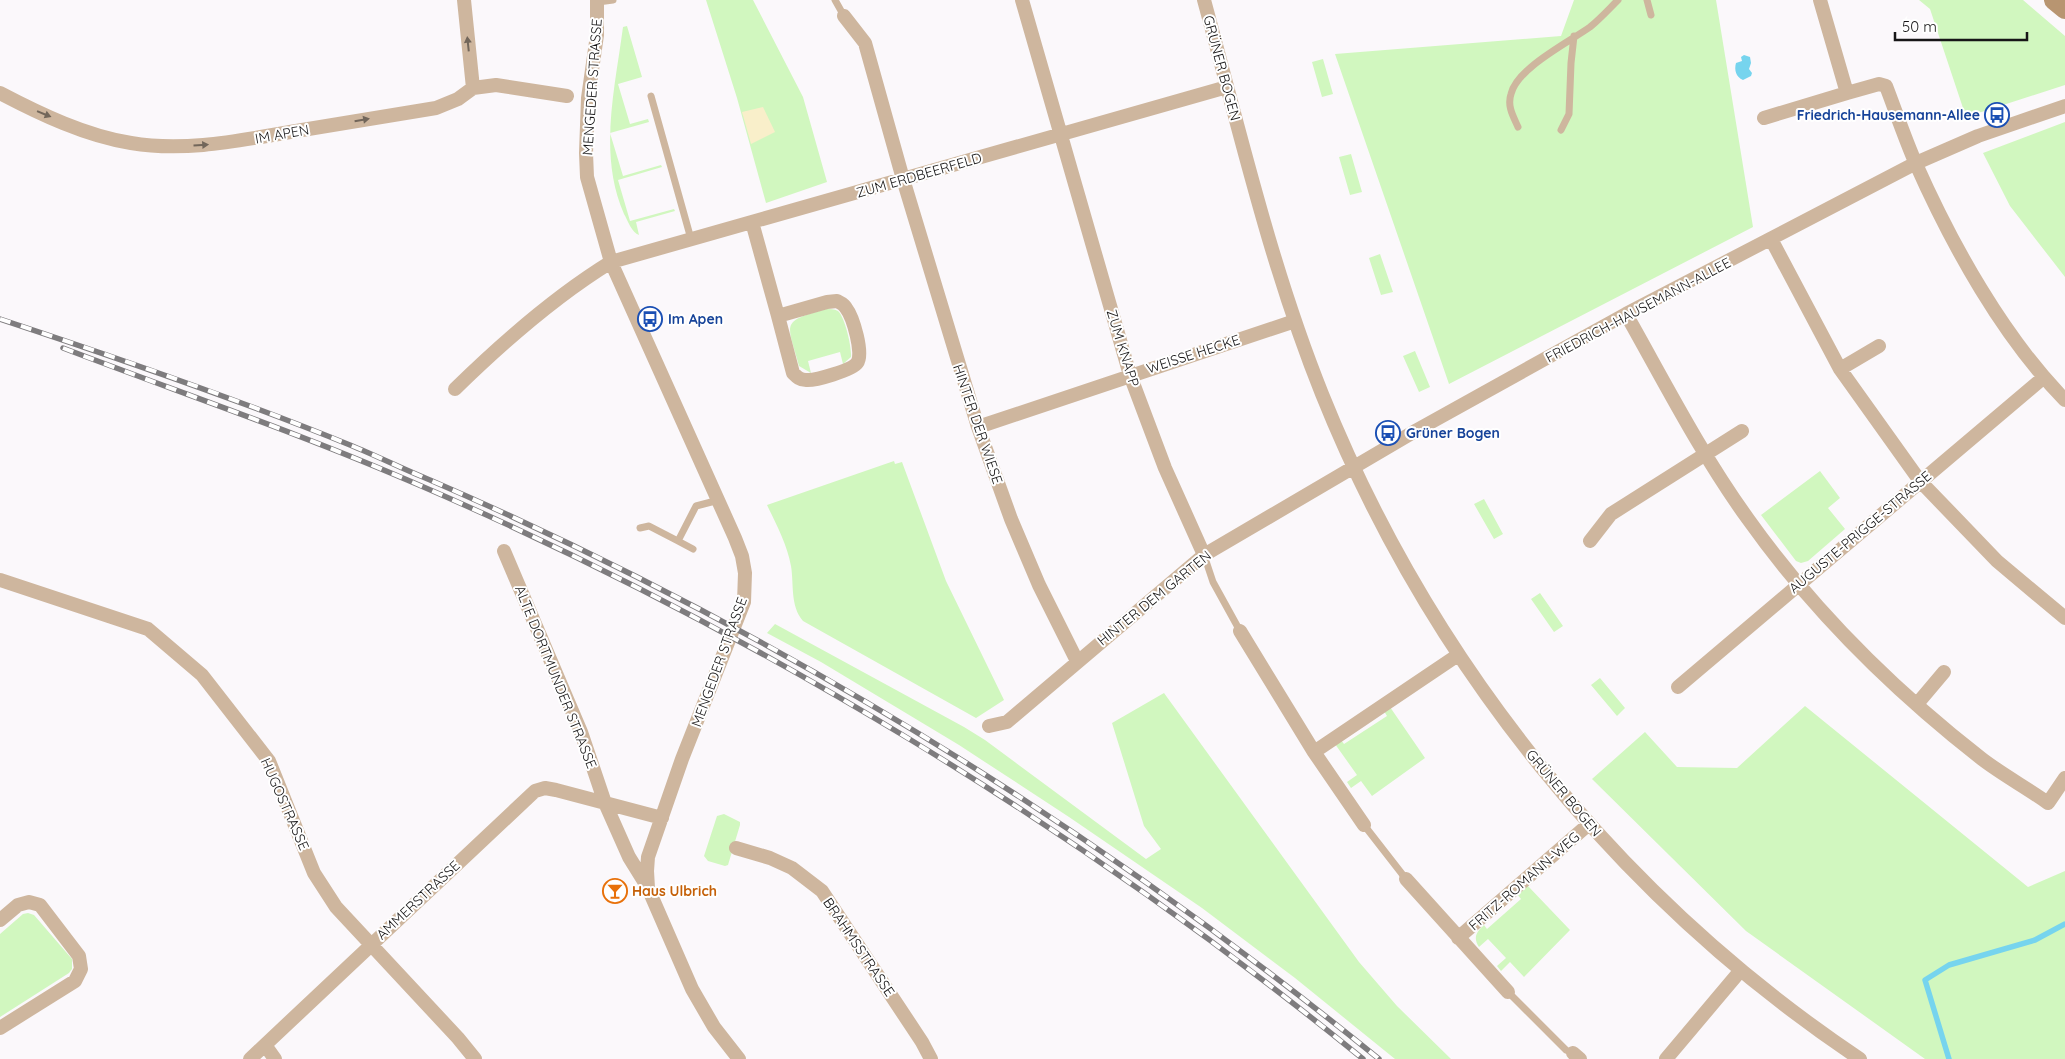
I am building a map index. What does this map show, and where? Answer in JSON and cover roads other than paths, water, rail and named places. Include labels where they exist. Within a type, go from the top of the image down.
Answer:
[{"type":"main road","points":[[2054,0],[2065,9]]},
{"type":"street","points":[[464,0],[473,88]]},
{"type":"street","name":"ZUM KNAPP","points":[[1022,0],[1130,375],[1166,468],[1204,555]]},
{"type":"street","name":"GRÜNER BOGEN","points":[[1204,0],[1227,88],[1295,321],[1322,396],[1354,467],[1396,552],[1433,618],[1530,754],[1589,824],[1656,895],[1741,970],[1830,1039],[1860,1059]]},
{"type":"street","points":[[1820,0],[1848,93]]},
{"type":"street","name":"MENGEDER STRASSE","points":[[598,1],[597,35],[588,98],[586,153],[588,177],[611,262],[742,556],[746,588],[744,602],[682,759],[648,857],[647,871],[648,888],[692,989],[714,1027],[739,1059]]},
{"type":"street","name":"HINTER DER WIESE","points":[[844,16],[866,42],[903,179],[978,426],[1025,552],[1039,585],[1077,661]]},
{"type":"street","points":[[1764,118],[1879,84],[1886,86],[1916,163],[1953,239],[1993,307],[2043,378],[2065,400]]},
{"type":"street","name":"IM APEN","points":[[0,93],[27,107],[84,130],[130,143],[171,147],[225,143],[436,108],[458,99],[473,88],[496,85],[567,96]]},
{"type":"street","name":"ZUM ERDBEERFELD","points":[[611,262],[1227,88]]},
{"type":"street","name":"FRIEDRICH-HAUSEMANN-ALLEE","points":[[1354,467],[1626,314],[1916,163],[1978,136],[2065,106]]},
{"type":"street","points":[[752,222],[793,373],[799,379],[808,381],[849,369],[857,364],[860,357],[859,347],[845,306],[837,301],[778,316]]},
{"type":"street","points":[[1771,239],[1840,368],[1920,481],[1997,560],[2065,618]]},
{"type":"street","points":[[454,389],[573,287],[611,262]]},
{"type":"street","points":[[1626,314],[1705,455],[1748,520],[1799,584],[1858,648],[1917,704],[1984,760],[2048,803],[2065,778]]},
{"type":"street","name":"WEISSE HECKE","points":[[978,426],[1295,321]]},
{"type":"street","points":[[1840,368],[1879,346]]},
{"type":"street","name":"AUGUSTE-PRIGGE-STRASSE","points":[[1678,687],[2043,378]]},
{"type":"street","points":[[1590,541],[1611,514],[1742,431]]},
{"type":"street","name":"HINTER DEM GARTEN","points":[[989,726],[1007,722],[1204,555],[1354,467]]},
{"type":"street","name":"ALTE DORTMUNDER STRASSE","points":[[504,551],[581,732],[605,803]]},
{"type":"street","name":"HUGOSTRASSE","points":[[0,580],[148,630],[202,675],[269,761],[314,873],[336,907],[458,1038],[475,1059]]},
{"type":"street","points":[[1240,631],[1314,752],[1364,825]]},
{"type":"street","points":[[1314,752],[1458,655]]},
{"type":"street","points":[[1917,704],[1944,672]]},
{"type":"street","name":"AMMERSTRASSE","points":[[250,1059],[535,791],[545,788],[556,790],[662,818]]},
{"type":"street","points":[[605,803],[629,857],[648,888]]},
{"type":"street","name":"FRITZ-ROMANN-WEG","points":[[1458,938],[1589,824]]},
{"type":"street","name":"BRAHMSSTRASSE","points":[[736,848],[770,858],[792,868],[822,891],[922,1042],[931,1059]]},
{"type":"street","name":"FRITZ-ROMANN-WEG","points":[[1406,879],[1508,992]]},
{"type":"street","points":[[0,920],[18,905],[29,902],[40,905],[79,956],[81,969],[75,981],[0,1028]]},
{"type":"street","points":[[1666,1059],[1741,970]]},
{"type":"street","points":[[265,1045],[275,1059]]},
{"type":"lane","points":[[598,1],[613,0]]},
{"type":"lane","points":[[836,0],[844,16]]},
{"type":"lane","points":[[1518,127],[1509,104],[1515,84],[1557,47],[1590,27],[1618,0]]},
{"type":"lane","points":[[1647,0],[1651,15]]},
{"type":"lane","points":[[1561,130],[1569,114],[1574,36]]},
{"type":"lane","points":[[651,96],[691,239]]},
{"type":"lane","points":[[678,541],[696,506],[718,500]]},
{"type":"lane","points":[[640,528],[649,526],[694,549]]},
{"type":"lane","points":[[1204,555],[1213,582],[1240,631]]},
{"type":"lane","points":[[1364,825],[1406,879]]},
{"type":"lane","points":[[1508,992],[1566,1050],[1577,1056]]},
{"type":"water","points":[[1744,55],[1750,57],[1749,69],[1752,73],[1751,76],[1743,80],[1737,75],[1735,68],[1736,63],[1742,61],[1741,57]]},
{"type":"waterway","points":[[1949,1059],[1925,980],[1949,965],[2035,940],[2065,924]]},
{"type":"railway","points":[[0,319],[176,379],[350,445],[557,538],[682,600],[805,666],[924,737],[1042,811],[1157,890],[1269,972],[1379,1059]]},
{"type":"railway","points":[[63,348],[286,431],[419,485],[544,542],[668,603],[790,669],[911,740],[1028,814],[1143,892],[1255,974],[1363,1059]]},
{"type":"place","name":"Friedrich-Hausemann-Allee","points":[[1997,115]]},
{"type":"place","name":"Im Apen","points":[[650,319]]},
{"type":"place","name":"Grüner Bogen","points":[[1388,433]]},
{"type":"place","name":"Haus Ulbrich","points":[[615,891]]}]
